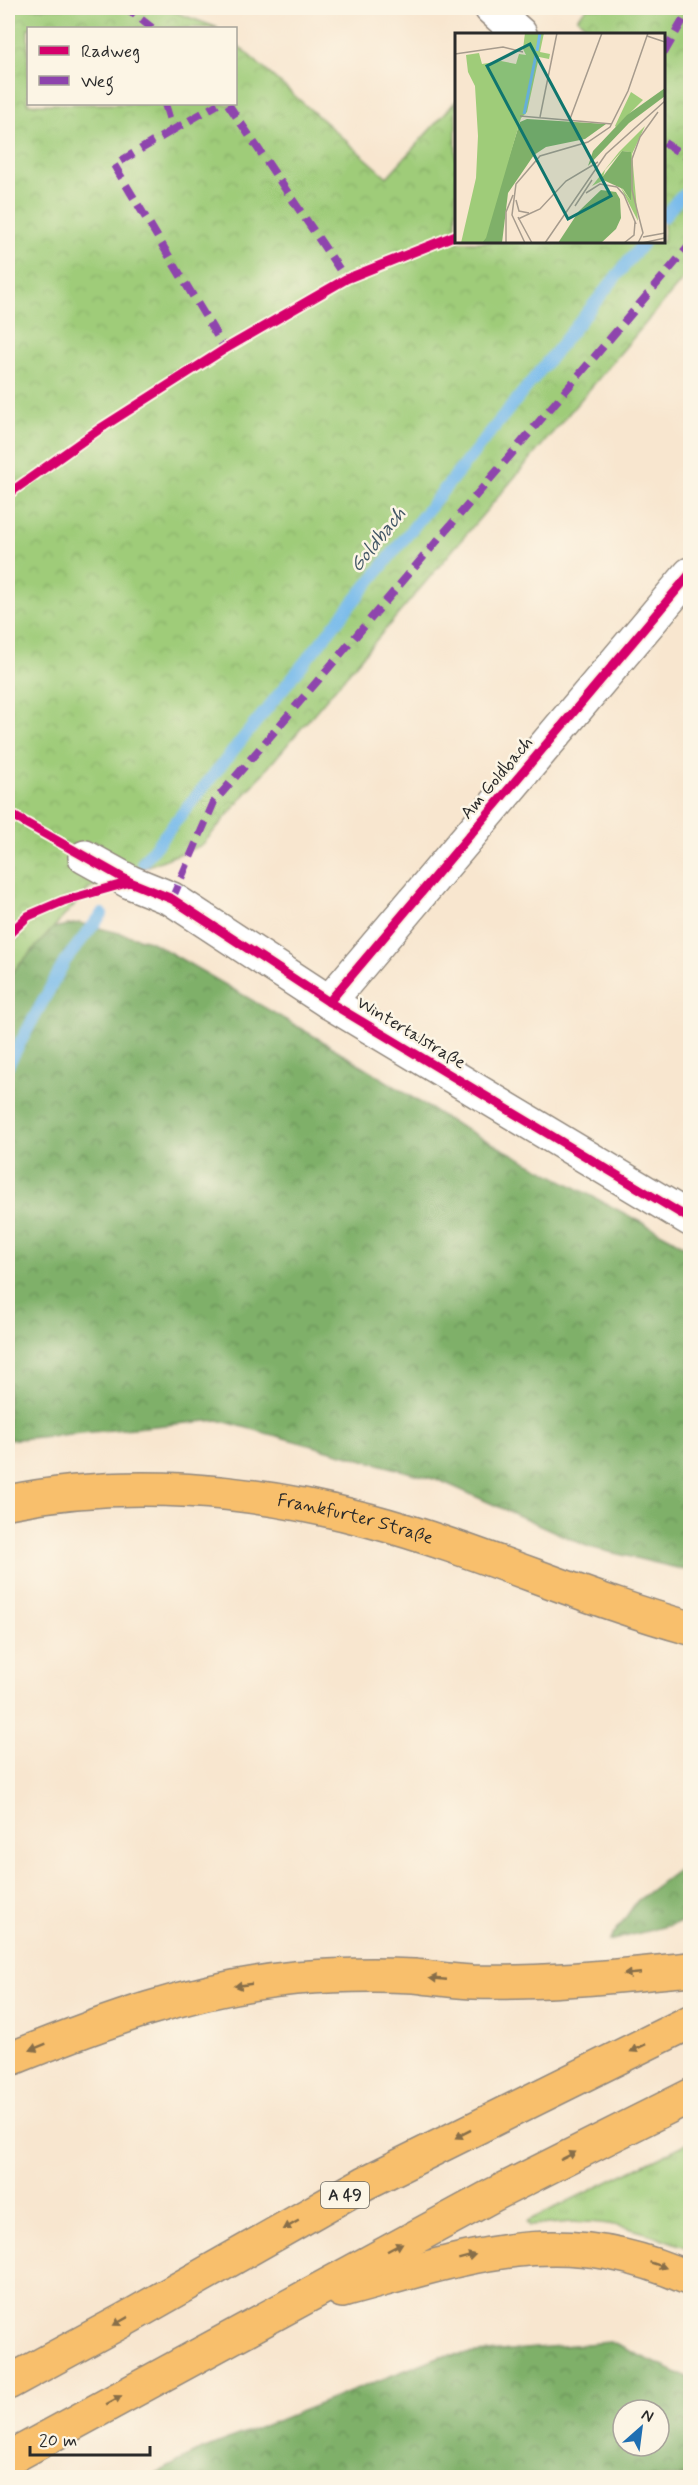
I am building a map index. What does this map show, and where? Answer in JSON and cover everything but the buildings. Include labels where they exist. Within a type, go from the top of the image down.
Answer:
[{"type":"main road","name":"Frankfurter Straße","points":[[8,1502],[68,1492],[122,1490],[241,1495],[306,1505],[369,1520],[638,1614],[690,1628]]},
{"type":"main road","points":[[8,2060],[135,2011],[180,1998],[272,1981],[354,1975],[413,1976],[472,1982],[568,1980],[690,1969]]},
{"type":"main road","name":"A 49","points":[[8,2383],[365,2183],[690,2022]]},
{"type":"main road","points":[[8,2459],[493,2195],[690,2096]]},
{"type":"main road","points":[[288,2305],[479,2254],[519,2248],[560,2246],[600,2250],[639,2259],[690,2279]]},
{"type":"street","points":[[491,8],[519,33]]},
{"type":"street","name":"Am Goldbach","points":[[329,1002],[690,574]]},
{"type":"street","name":"Wintertalstraße","points":[[85,857],[130,882],[172,899],[329,1002],[690,1219]]},
{"type":"green space","points":[[8,8],[164,8],[215,27],[27,27],[27,105],[237,105],[237,45],[387,177],[455,102],[455,243],[665,243],[665,33],[594,33],[577,18],[587,8],[690,8],[690,271],[202,845],[89,889],[8,977]]},
{"type":"green space","points":[[79,923],[150,941],[324,1042],[448,1120],[690,1250],[690,1571],[589,1547],[441,1481],[218,1420],[8,1440],[8,977],[53,928]]},
{"type":"green space","points":[[690,1861],[690,1920],[609,1941],[637,1901]]},
{"type":"green space","points":[[690,2142],[690,2249],[644,2232],[604,2223],[572,2222],[530,2226],[527,2221]]},
{"type":"green space","points":[[610,2342],[690,2379],[690,2477],[150,2477],[195,2453],[441,2356]]},
{"type":"waterway","name":"Goldbach","points":[[665,216],[678,199],[690,191]]},
{"type":"waterway","name":"Goldbach","points":[[143,862],[643,243]]},
{"type":"waterway","points":[[8,1065],[65,961],[102,914]]},
{"type":"marked path","points":[[122,8],[129,10],[151,27]]},
{"type":"marked path","points":[[665,51],[690,8]]},
{"type":"marked path","points":[[165,105],[173,130],[216,105]]},
{"type":"marked path","points":[[229,105],[346,279]]},
{"type":"marked path","points":[[173,130],[114,165],[225,349]]},
{"type":"marked path","points":[[665,144],[690,159]]},
{"type":"marked path","points":[[172,899],[214,802],[690,245]]},
{"type":"cycle path","points":[[8,494],[101,428],[225,349],[346,279],[455,235]]},
{"type":"cycle path","points":[[329,1002],[690,574]]},
{"type":"cycle path","points":[[8,813],[130,882],[172,899],[329,1002],[690,1219]]},
{"type":"cycle path","points":[[8,935],[28,916],[63,901],[130,882]]}]
